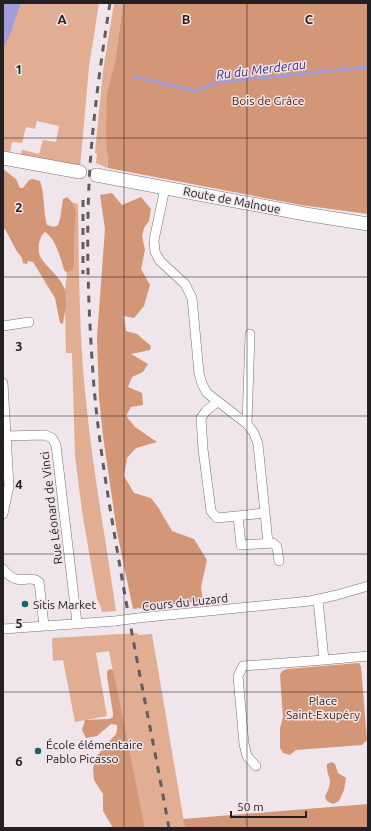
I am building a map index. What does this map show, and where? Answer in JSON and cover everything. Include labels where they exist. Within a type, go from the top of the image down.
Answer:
[{"type":"main road","points":[[3,158],[80,172]]},
{"type":"main road","name":"Route de Malnoue","points":[[96,175],[305,214],[368,224]]},
{"type":"street","points":[[165,188],[154,240],[155,252],[160,261],[185,284],[192,298],[199,373],[202,384],[217,402],[247,424],[254,433],[258,444],[268,542]]},
{"type":"street","points":[[3,326],[30,322]]},
{"type":"street","points":[[247,424],[250,334]]},
{"type":"street","points":[[3,383],[9,486],[3,514]]},
{"type":"street","points":[[217,402],[206,411],[201,418],[203,449],[211,511],[217,518],[266,513]]},
{"type":"street","name":"Rue Léonard de Vinci","points":[[6,436],[45,435],[52,438],[56,445],[76,623]]},
{"type":"street","points":[[238,516],[241,545],[268,542],[273,543],[277,547],[279,562]]},
{"type":"street","points":[[3,569],[15,580],[37,579],[39,582],[44,625]]},
{"type":"street","name":"Cours du Luzard","points":[[3,629],[115,621],[318,600],[368,586]]},
{"type":"street","points":[[318,600],[324,660]]},
{"type":"street","points":[[256,766],[247,756],[244,744],[238,676],[243,666],[368,656]]},
{"type":"shaded area","points":[[3,3],[21,3],[11,33],[3,49]]},
{"type":"shaded area","points":[[21,3],[99,3],[89,67],[80,168],[20,155],[23,150],[39,154],[43,140],[56,142],[59,126],[37,121],[35,129],[26,127],[22,143],[12,142],[10,153],[3,153],[3,49],[11,33]]},
{"type":"shaded area","points":[[114,3],[123,3],[115,62],[108,91],[108,168],[96,163],[97,154],[95,153],[103,71]]},
{"type":"shaded area","points":[[73,203],[78,204],[79,278],[86,401],[96,480],[116,611],[102,612],[97,599],[82,511],[75,456],[72,353],[66,353],[65,311],[67,297],[65,290],[67,273],[72,271],[73,261],[75,215]]},
{"type":"shaded area","points":[[138,633],[138,635],[152,634],[185,828],[145,828],[109,651],[96,653],[107,716],[75,722],[63,660],[53,661],[53,638]]},
{"type":"green space","name":"Bois de Grâce","points":[[123,3],[368,3],[368,214],[301,205],[108,168],[106,132],[107,93],[115,62]]},
{"type":"green space","points":[[3,169],[16,179],[20,188],[23,188],[29,180],[33,179],[40,181],[43,192],[47,225],[54,227],[58,225],[63,199],[67,197],[73,203],[76,214],[74,266],[72,271],[67,273],[64,270],[55,243],[45,232],[39,245],[41,258],[63,285],[65,290],[66,303],[63,324],[60,323],[55,298],[33,262],[28,261],[27,264],[23,263],[22,258],[5,229],[3,229]]},
{"type":"green space","points":[[112,193],[122,205],[141,197],[151,209],[149,221],[144,228],[142,236],[145,250],[141,269],[150,285],[144,306],[134,318],[124,316],[126,331],[137,334],[151,346],[150,350],[131,354],[148,364],[143,372],[132,377],[128,387],[142,393],[143,405],[131,407],[126,416],[135,427],[157,442],[136,448],[127,458],[124,476],[134,493],[151,498],[172,531],[194,539],[207,560],[201,587],[203,601],[133,609],[117,532],[99,398],[97,337],[105,229],[100,195]]},
{"type":"green space","name":"Place Saint-Exupéry","points":[[359,663],[361,666],[367,740],[362,745],[296,750],[290,755],[283,753],[280,748],[280,728],[283,717],[280,675],[282,671],[287,669]]},
{"type":"green space","points":[[110,669],[113,670],[145,828],[113,828],[103,811],[103,794],[94,780],[93,769],[95,758],[116,734],[117,725],[111,724],[97,736],[86,738],[82,730],[85,720],[109,719],[113,717],[107,676],[107,671]]},
{"type":"green space","points":[[332,762],[335,764],[338,773],[346,778],[344,790],[339,801],[333,804],[327,801],[325,797],[330,783],[327,764]]},
{"type":"green space","points":[[368,804],[368,828],[185,828],[183,819]]},
{"type":"waterway","name":"Ru du Merderau","points":[[134,77],[196,91],[219,82],[368,67]]},
{"type":"railway","points":[[110,3],[97,97],[89,181],[88,270],[94,387],[112,518],[131,628],[169,828]]},
{"type":"railway","points":[[83,200],[83,274]]},
{"type":"place","name":"Sitis Market","points":[[25,604]]},
{"type":"place","name":"École élémentaire Pablo Picasso","points":[[38,751]]}]
